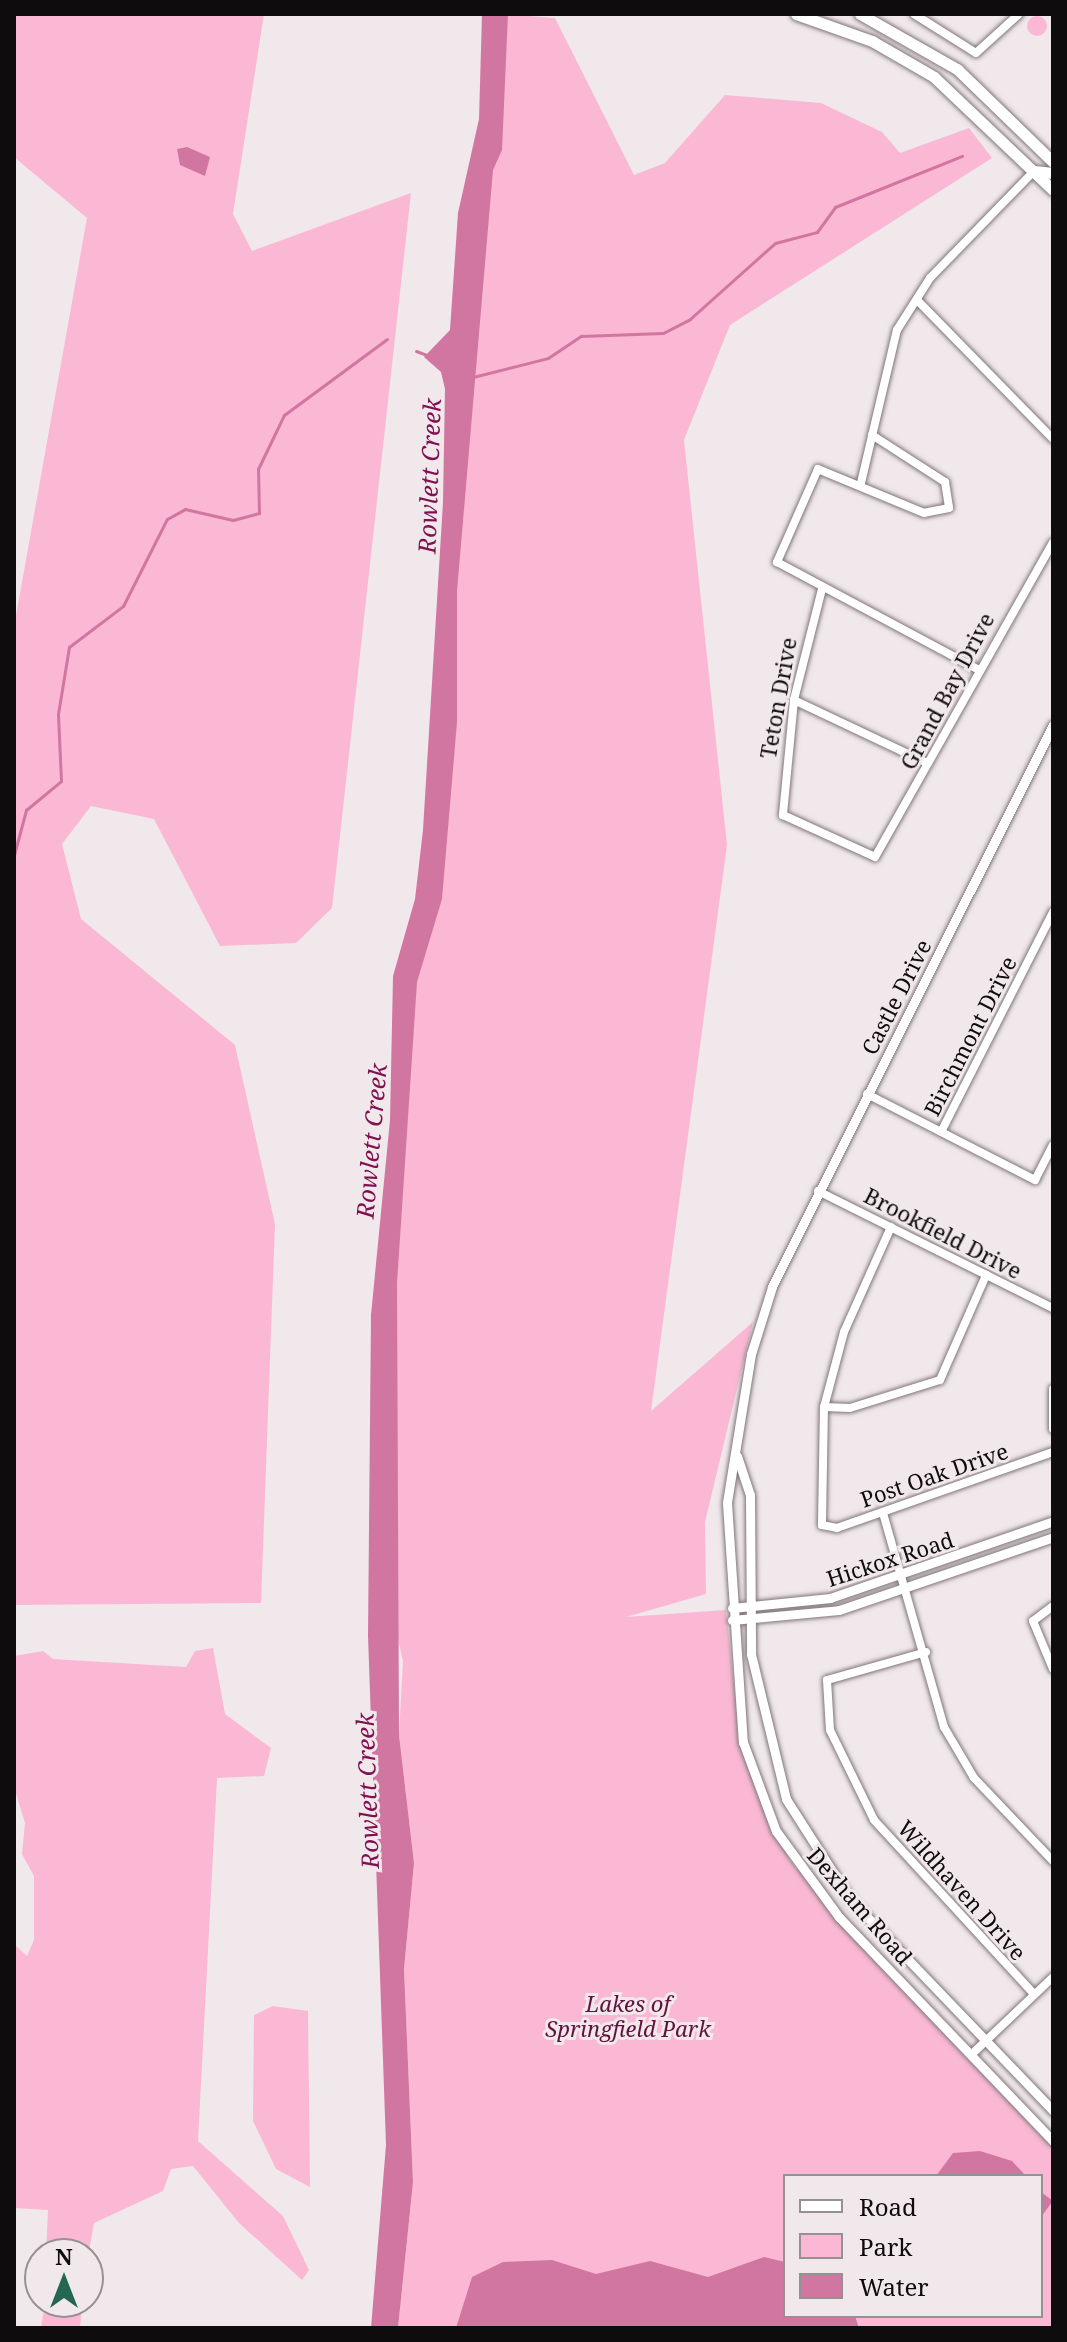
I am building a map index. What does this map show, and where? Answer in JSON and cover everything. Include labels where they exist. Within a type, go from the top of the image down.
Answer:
[{"type":"main road","points":[[796,14],[918,66],[1053,190]]},
{"type":"main road","points":[[860,14],[957,69],[1051,156]]},
{"type":"main road","points":[[1034,171],[1053,173]]},
{"type":"street","points":[[914,14],[976,53],[1019,14]]},
{"type":"street","points":[[861,483],[891,342],[917,300],[1034,171]]},
{"type":"street","points":[[917,300],[1053,439]]},
{"type":"street","points":[[872,435],[945,482],[949,508],[924,513],[861,483],[818,469],[777,562],[822,589],[977,669]]},
{"type":"street","name":"Grand Bay Drive","points":[[875,857],[977,669],[1053,543]]},
{"type":"street","name":"Teton Drive","points":[[822,589],[794,700],[783,815],[875,857]]},
{"type":"street","points":[[794,700],[927,763]]},
{"type":"street","name":"Castle Drive","points":[[772,1287],[1053,725]]},
{"type":"street","name":"Birchmont Drive","points":[[1053,912],[941,1132],[1035,1180],[1053,1145]]},
{"type":"street","points":[[867,1094],[941,1132]]},
{"type":"street","name":"Brookfield Drive","points":[[818,1191],[1053,1308]]},
{"type":"street","points":[[891,1227],[844,1332],[824,1407],[850,1408],[940,1380],[986,1275]]},
{"type":"street","name":"Dexham Road","points":[[772,1287],[751,1354],[727,1503],[732,1620],[743,1742],[776,1831],[839,1917],[1053,2141]]},
{"type":"street","points":[[1053,1389],[1053,1429]]},
{"type":"street","name":"Post Oak Drive","points":[[824,1407],[820,1509],[827,1528],[883,1513],[1053,1452]]},
{"type":"street","name":"Dexham Road","points":[[737,1456],[750,1495],[749,1607],[767,1743],[811,1846],[850,1899],[1053,2111]]},
{"type":"street","points":[[883,1513],[926,1652],[940,1717],[961,1760],[1053,1861]]},
{"type":"street","name":"Hickox Road","points":[[732,1608],[830,1598],[1053,1521]]},
{"type":"street","name":"Hickox Road","points":[[732,1620],[806,1616],[906,1589],[1053,1537]]},
{"type":"street","points":[[1053,1606],[1041,1610],[1033,1621],[1053,1669]]},
{"type":"street","name":"Wildhaven Drive","points":[[926,1652],[827,1680],[830,1730],[874,1820],[1034,1994]]},
{"type":"street","points":[[972,2054],[1053,1977]]},
{"type":"green space","points":[[14,14],[264,14],[233,214],[252,251],[411,193],[332,908],[296,943],[220,946],[154,819],[91,806],[62,844],[81,919],[235,1045],[275,1224],[261,1603],[14,1605],[14,627],[87,218],[14,157]]},
{"type":"green space","name":"Lakes of Springfield Park","points":[[500,14],[555,18],[634,175],[665,163],[725,95],[821,103],[882,132],[900,153],[969,128],[992,158],[730,325],[684,440],[727,845],[651,1411],[753,1322],[705,1522],[706,1594],[626,1617],[726,1610],[740,1742],[789,1859],[848,1933],[1053,2148],[1053,2328],[398,2328],[413,2182],[404,1969],[414,1863],[399,1735],[403,1661],[396,1630],[386,1180],[429,883],[440,628]]},
{"type":"green space","points":[[1037,16],[1044,19],[1047,26],[1044,33],[1037,36],[1030,33],[1027,26],[1030,19]]},
{"type":"green space","points":[[213,1648],[225,1714],[271,1748],[264,1776],[217,1778],[198,2141],[283,2216],[309,2270],[302,2280],[239,2223],[193,2166],[171,2169],[163,2191],[94,2223],[91,2238],[47,2238],[48,2210],[14,2208],[14,1944],[27,1956],[34,1940],[34,1876],[22,1854],[25,1823],[14,1787],[14,1656],[43,1651],[53,1659],[186,1667],[195,1651]]},
{"type":"green space","points":[[273,2006],[308,2011],[310,2187],[276,2169],[253,2121],[254,2015]]},
{"type":"green space","points":[[43,2318],[81,2318],[80,2328],[41,2328]]},
{"type":"water","points":[[482,14],[508,14],[502,150],[493,170],[457,591],[457,722],[442,899],[417,982],[397,1283],[399,1735],[414,1863],[404,1969],[413,2182],[398,2328],[371,2328],[386,2145],[368,1636],[371,1315],[390,1120],[393,976],[415,899],[423,830],[443,502],[445,389],[441,372],[424,357],[450,330],[458,213],[479,119]]},
{"type":"water","points":[[187,147],[210,157],[205,176],[180,165],[177,149]]},
{"type":"water","points":[[980,2151],[1012,2161],[1024,2174],[937,2174],[953,2153]]},
{"type":"water","points":[[1043,2194],[1053,2201],[1043,2214]]},
{"type":"water","points":[[764,2257],[783,2262],[783,2318],[856,2318],[859,2328],[456,2328],[472,2277],[503,2262],[552,2260],[596,2274],[650,2261],[708,2277]]},
{"type":"waterway","points":[[473,377],[548,358],[581,336],[663,333],[690,319],[775,243],[817,232],[835,207],[962,156]]},
{"type":"waterway","points":[[14,855],[26,810],[61,781],[58,714],[69,647],[123,606],[167,519],[185,509],[233,520],[259,513],[258,469],[284,415],[387,339]]},
{"type":"waterway","points":[[416,351],[427,355]]},
{"type":"water label","name":"Rowlett Creek","points":[[429,476]]},
{"type":"water label","name":"Rowlett Creek","points":[[371,1141]]},
{"type":"water label","name":"Rowlett Creek","points":[[367,1791]]}]
